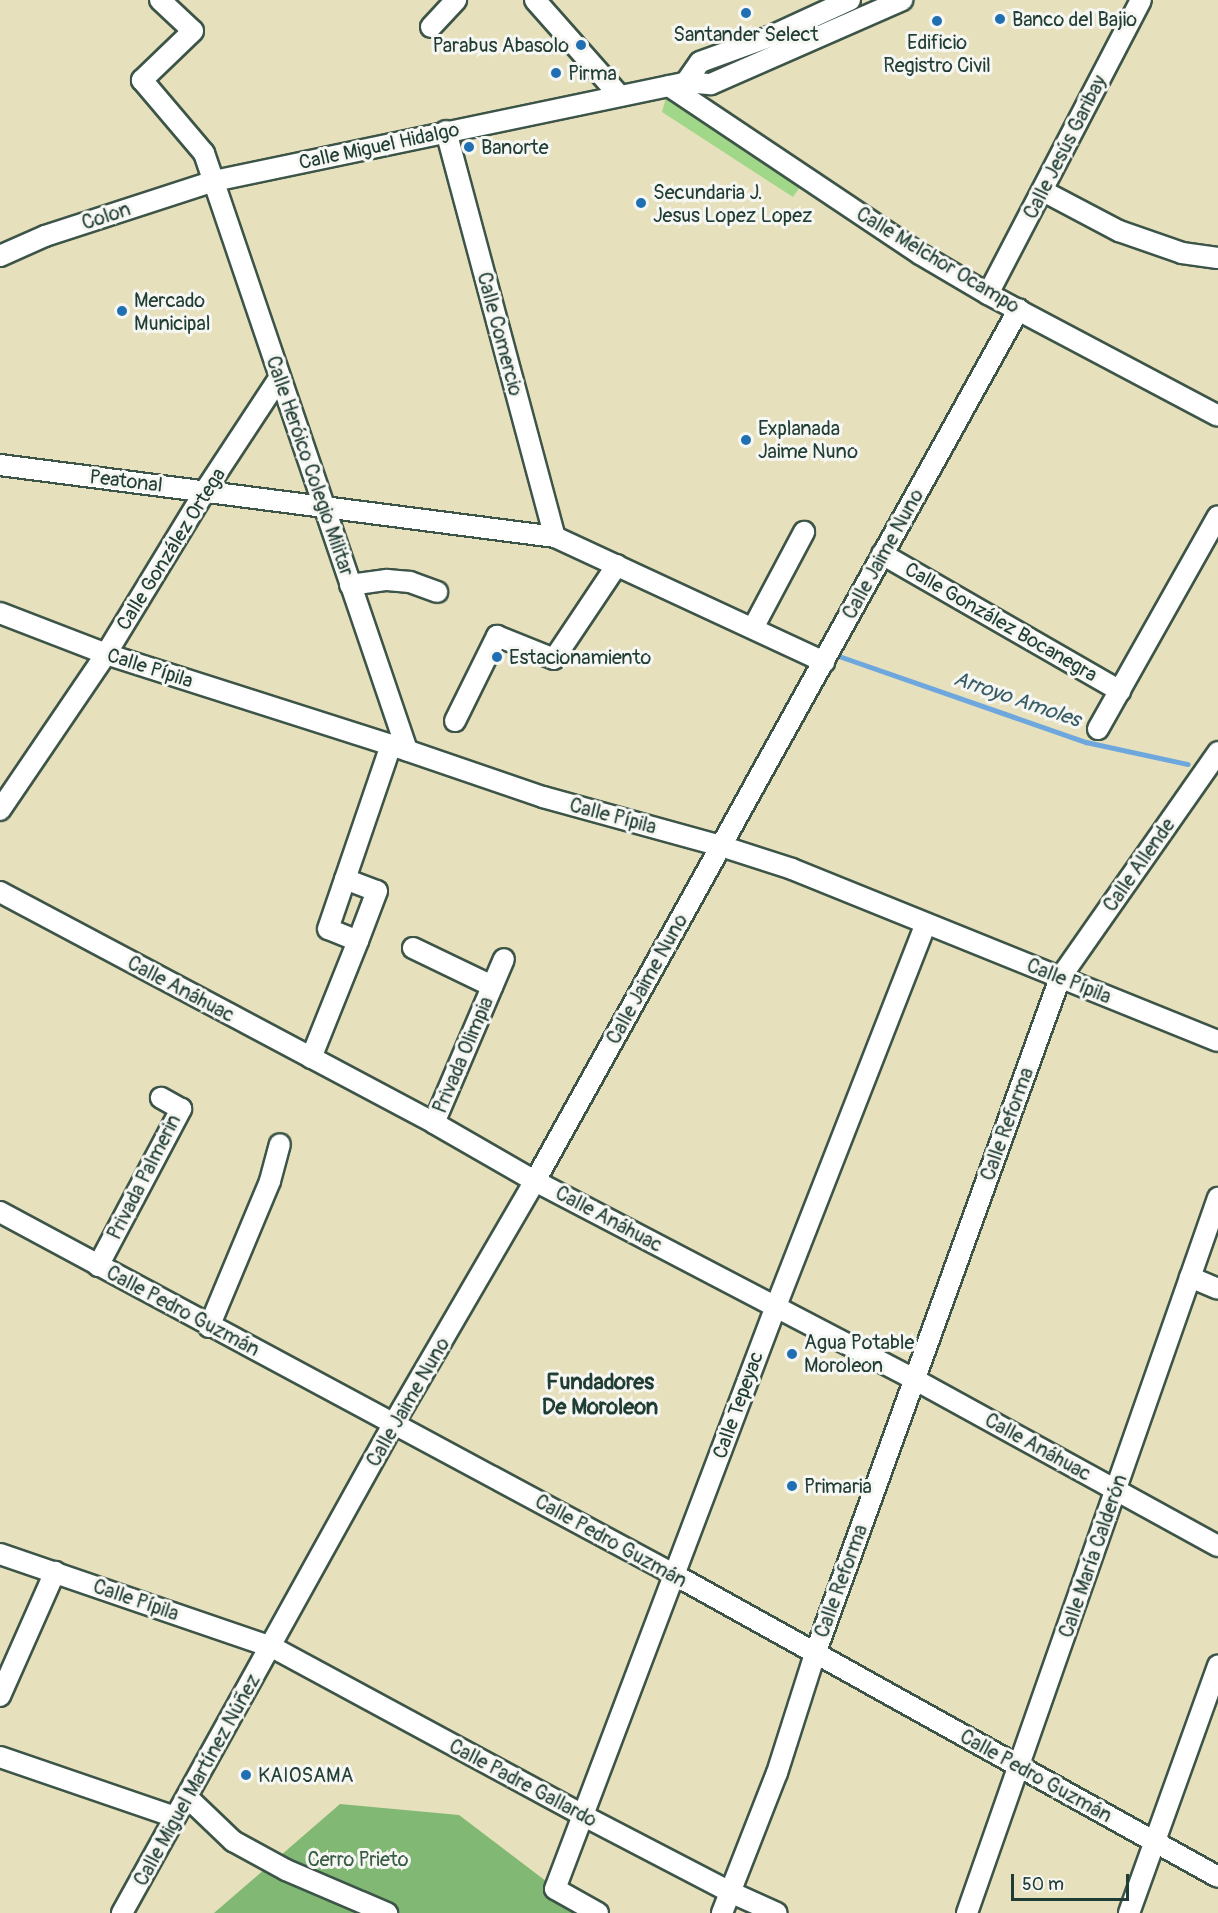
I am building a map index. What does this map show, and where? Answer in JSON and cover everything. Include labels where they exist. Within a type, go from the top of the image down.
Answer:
[{"type":"street","name":"Calle Heróico Colegio Militar","points":[[160,0],[193,31],[142,80],[204,153],[350,585],[399,748]]},
{"type":"street","points":[[431,27],[456,0]]},
{"type":"street","points":[[535,0],[620,96]]},
{"type":"street","points":[[677,84],[700,62],[770,37],[850,0]]},
{"type":"street","name":"Calle Miguel Hidalgo","points":[[214,181],[677,84],[711,84],[902,0]]},
{"type":"street","name":"Calle Jesús Garibay","points":[[988,294],[1141,0]]},
{"type":"street","name":"Calle Melchor Ocampo","points":[[677,84],[920,254],[988,294],[1218,416]]},
{"type":"street","name":"Calle Comercio","points":[[446,131],[555,537]]},
{"type":"street","name":"Colon","points":[[0,256],[45,237],[214,181]]},
{"type":"street","points":[[1043,190],[1119,231],[1182,253],[1218,258]]},
{"type":"street","name":"Calle Jaime Nuno","points":[[272,1647],[394,1423],[535,1181],[1019,309]]},
{"type":"street","name":"Calle González Ortega","points":[[0,810],[106,654],[205,491],[280,377]]},
{"type":"street","name":"Peatonal","points":[[0,465],[555,537],[824,662]]},
{"type":"street","points":[[1098,729],[1218,516]]},
{"type":"street","points":[[753,628],[804,532]]},
{"type":"street","name":"Calle González Bocanegra","points":[[882,554],[1120,691]]},
{"type":"street","points":[[456,722],[497,636],[554,658],[617,565]]},
{"type":"street","points":[[350,585],[387,580],[410,582],[437,592]]},
{"type":"street","name":"Calle Pípila","points":[[0,613],[106,654],[543,797],[721,846],[792,869],[1218,1041]]},
{"type":"street","points":[[358,941],[328,929],[345,879],[399,748]]},
{"type":"street","name":"Calle Allende","points":[[1060,978],[1218,752]]},
{"type":"street","points":[[311,1058],[377,891],[345,879]]},
{"type":"street","name":"Calle Anáhuac","points":[[0,892],[434,1123],[535,1181],[914,1379],[1218,1545]]},
{"type":"street","name":"Calle Tepeyac","points":[[598,1913],[555,1889],[776,1306],[926,924]]},
{"type":"street","name":"Privada Olimpia","points":[[413,948],[492,986]]},
{"type":"street","name":"Privada Olimpia","points":[[434,1123],[504,959]]},
{"type":"street","name":"Calle Reforma","points":[[722,1913],[777,1773],[815,1654],[1060,978]]},
{"type":"street","name":"Privada Palmerin","points":[[98,1266],[181,1109],[161,1098]]},
{"type":"street","points":[[209,1327],[270,1181],[280,1144]]},
{"type":"street","name":"Calle María Calderón","points":[[967,1913],[1218,1198]]},
{"type":"street","name":"Calle Pedro Guzmán","points":[[0,1212],[209,1327],[394,1423],[675,1575],[1218,1876]]},
{"type":"street","points":[[1190,1277],[1218,1289]]},
{"type":"street","name":"Calle Pípila","points":[[0,1554],[272,1647]]},
{"type":"street","points":[[0,1696],[55,1572]]},
{"type":"street","name":"Calle Miguel Martínez Núñez","points":[[122,1913],[272,1647]]},
{"type":"street","name":"Calle Padre Gallardo","points":[[272,1647],[584,1816],[730,1892],[777,1913]]},
{"type":"street","points":[[1130,1913],[1218,1666]]},
{"type":"street","points":[[0,1757],[175,1817]]},
{"type":"street","points":[[187,1797],[233,1841],[286,1870],[387,1913]]},
{"type":"green space","points":[[669,86],[806,178],[793,197],[662,112]]},
{"type":"green space","name":"Cerro Prieto","points":[[340,1804],[459,1815],[588,1913],[214,1913]]},
{"type":"waterway","name":"Arroyo Amoles","points":[[839,656],[1086,742],[1188,764]]},
{"type":"place","name":"Santander Select","points":[[746,13]]},
{"type":"place","name":"Banco del Bajio","points":[[1000,19]]},
{"type":"place","name":"Edificio Registro Civil","points":[[937,21]]},
{"type":"place","name":"Parabus Abasolo","points":[[581,45]]},
{"type":"place","name":"Pirma","points":[[556,73]]},
{"type":"place","name":"Banorte","points":[[469,147]]},
{"type":"place","name":"Secundaria J. Jesus Lopez Lopez","points":[[641,203]]},
{"type":"place","name":"Mercado Municipal","points":[[122,311]]},
{"type":"place","name":"Explanada Jaime Nuno","points":[[746,440]]},
{"type":"place","name":"Estacionamiento","points":[[497,657]]},
{"type":"place","name":"Agua Potable Moroleon","points":[[792,1354]]},
{"type":"place","name":"Primaria","points":[[792,1486]]},
{"type":"place","name":"KAIOSAMA","points":[[246,1775]]},
{"type":"district","name":"Fundadores De Moroleon","points":[[600,1394]]}]
